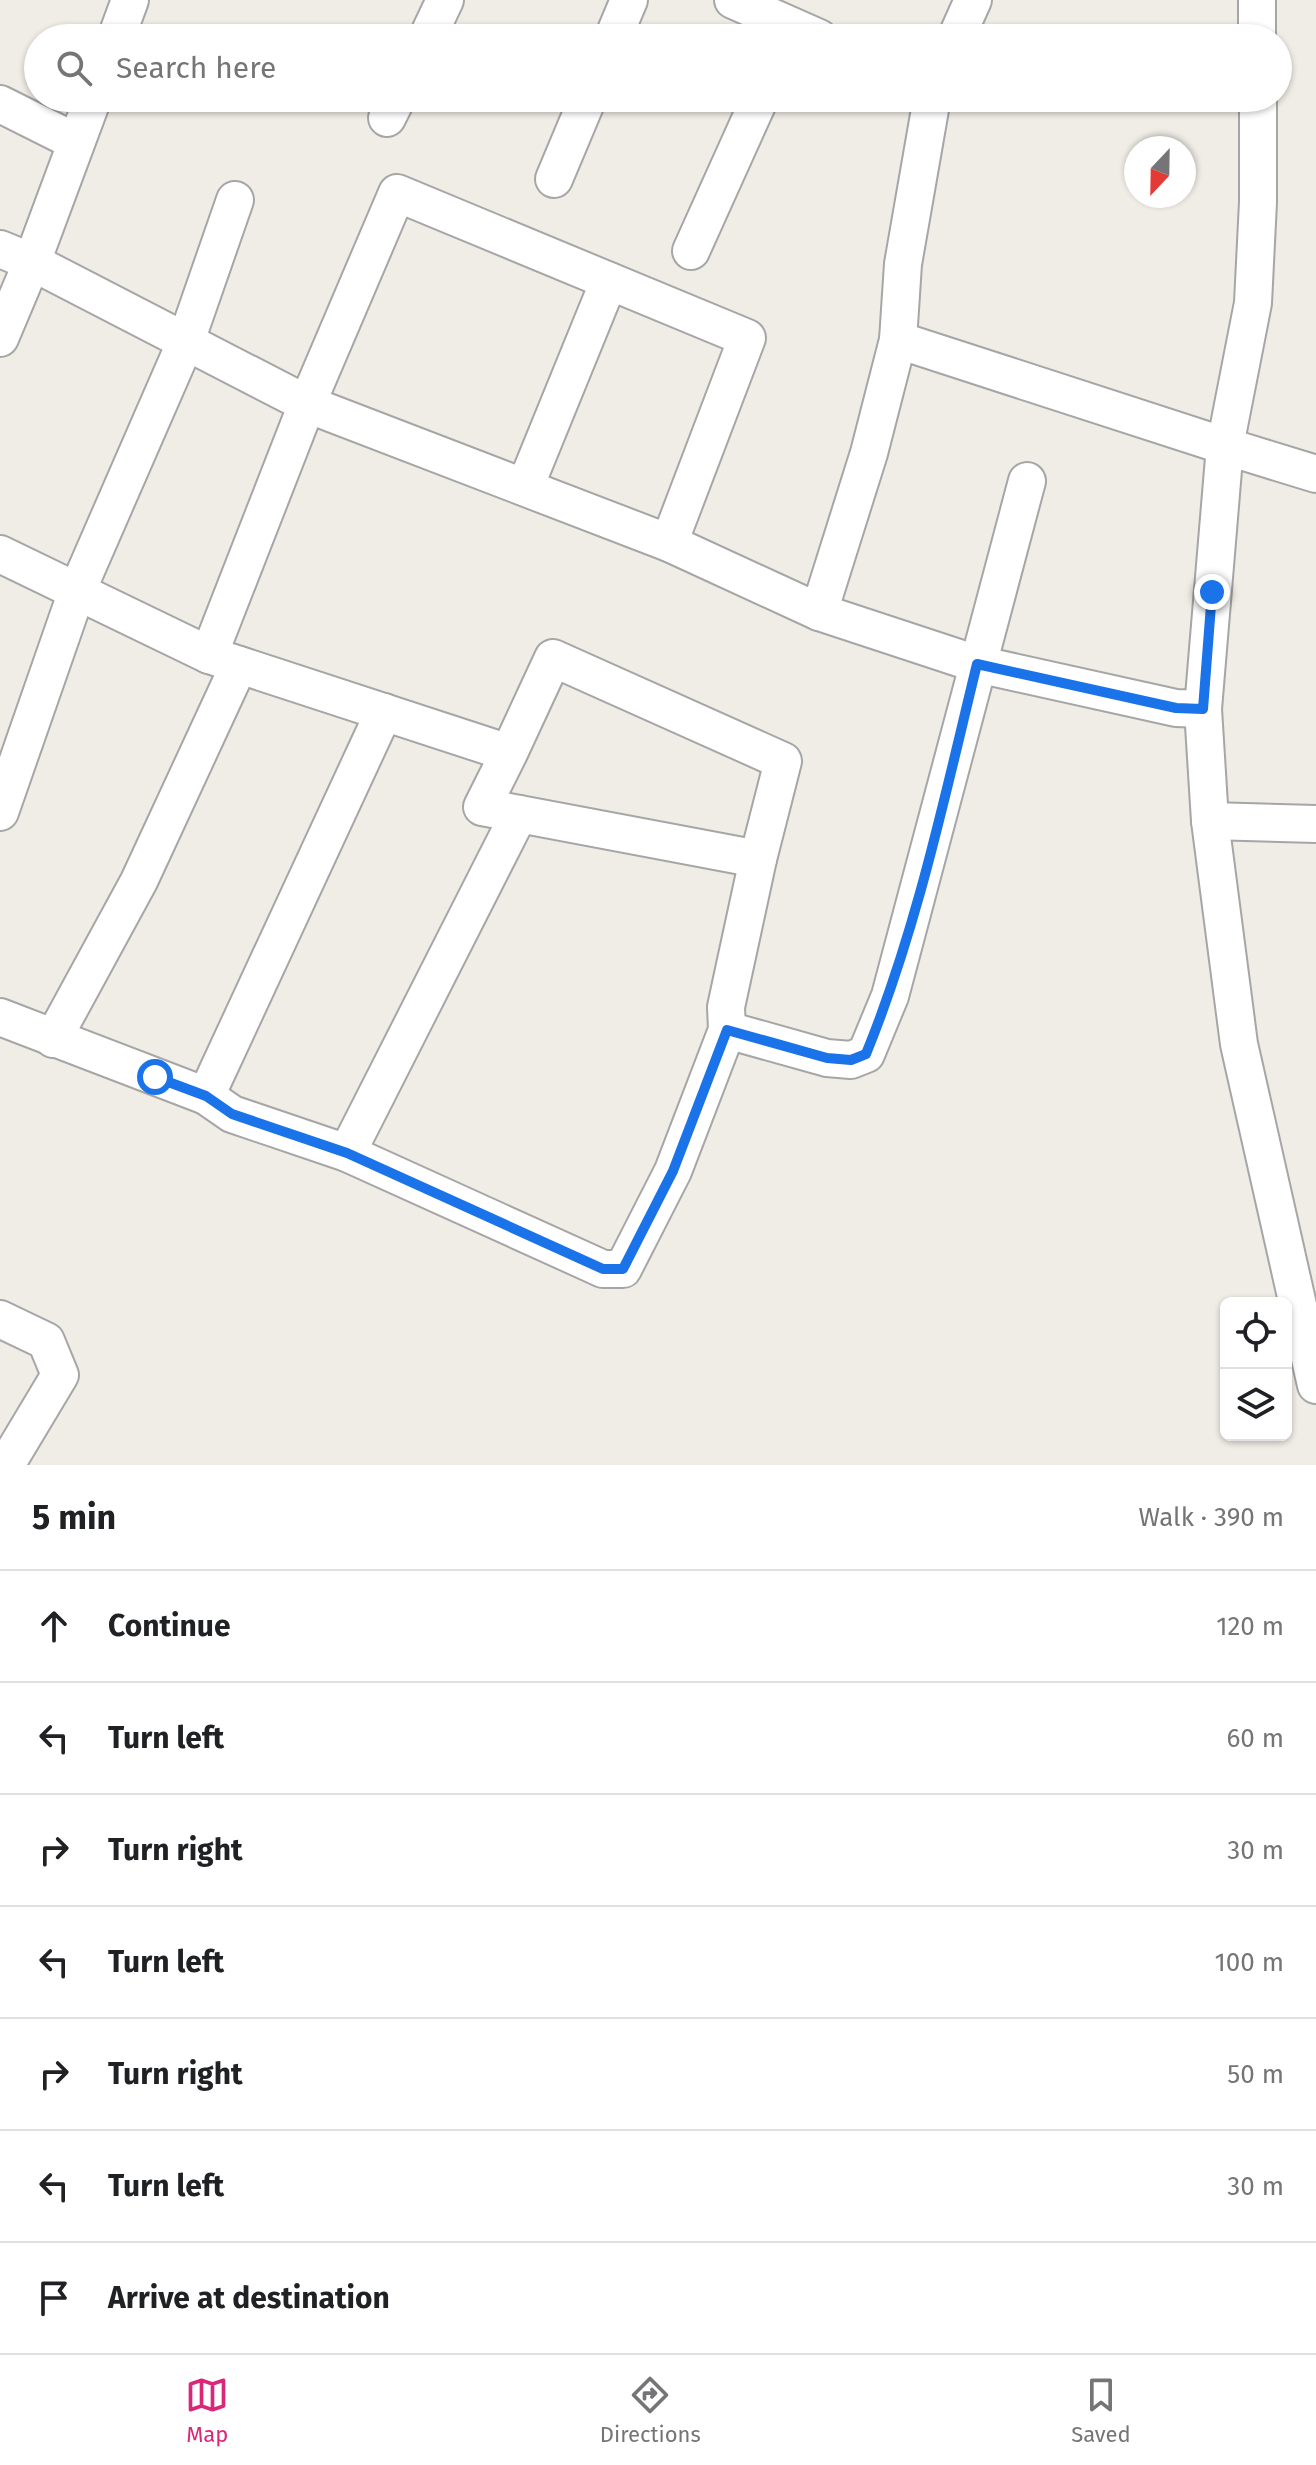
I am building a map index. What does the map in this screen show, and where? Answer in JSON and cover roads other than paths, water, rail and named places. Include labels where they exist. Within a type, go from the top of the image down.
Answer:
[{"type":"street","points":[[434,24],[445,0]]},
{"type":"street","points":[[619,24],[629,0]]},
{"type":"street","points":[[733,0],[796,24]]},
{"type":"street","points":[[962,24],[973,0]]},
{"type":"street","points":[[1257,0],[1257,24]]},
{"type":"street","points":[[121,24],[128,1]]},
{"type":"street","points":[[0,104],[76,142]]},
{"type":"street","points":[[0,338],[16,255],[76,142],[88,112]]},
{"type":"street","points":[[554,179],[582,112]]},
{"type":"street","points":[[691,251],[754,112]]},
{"type":"street","points":[[819,612],[869,453],[898,340],[903,264],[930,112]]},
{"type":"street","points":[[1258,112],[1253,303],[1225,446],[1203,709],[1210,821],[1239,1044],[1316,1385]]},
{"type":"street","points":[[53,1039],[139,881],[224,660],[307,404],[397,193],[747,338],[669,543]]},
{"type":"street","points":[[0,812],[77,591],[186,341],[235,200]]},
{"type":"street","points":[[16,255],[307,404],[669,543],[819,612],[977,664],[1176,708],[1203,709]]},
{"type":"street","points":[[525,487],[609,281]]},
{"type":"street","points":[[898,340],[1316,474]]},
{"type":"street","points":[[727,1030],[827,1058],[851,1060],[866,1054],[890,996],[1027,481]]},
{"type":"street","points":[[0,554],[224,660],[509,753]]},
{"type":"street","points":[[0,1017],[206,1096],[232,1114],[347,1153],[603,1269],[623,1269],[673,1171],[727,1030],[726,1007],[783,761],[553,658],[482,807],[758,859]]},
{"type":"street","points":[[206,1096],[384,712]]},
{"type":"street","points":[[347,1153],[519,814]]},
{"type":"street","points":[[1210,821],[1316,824]]},
{"type":"street","points":[[0,1319],[46,1341],[60,1375],[6,1465]]}]
